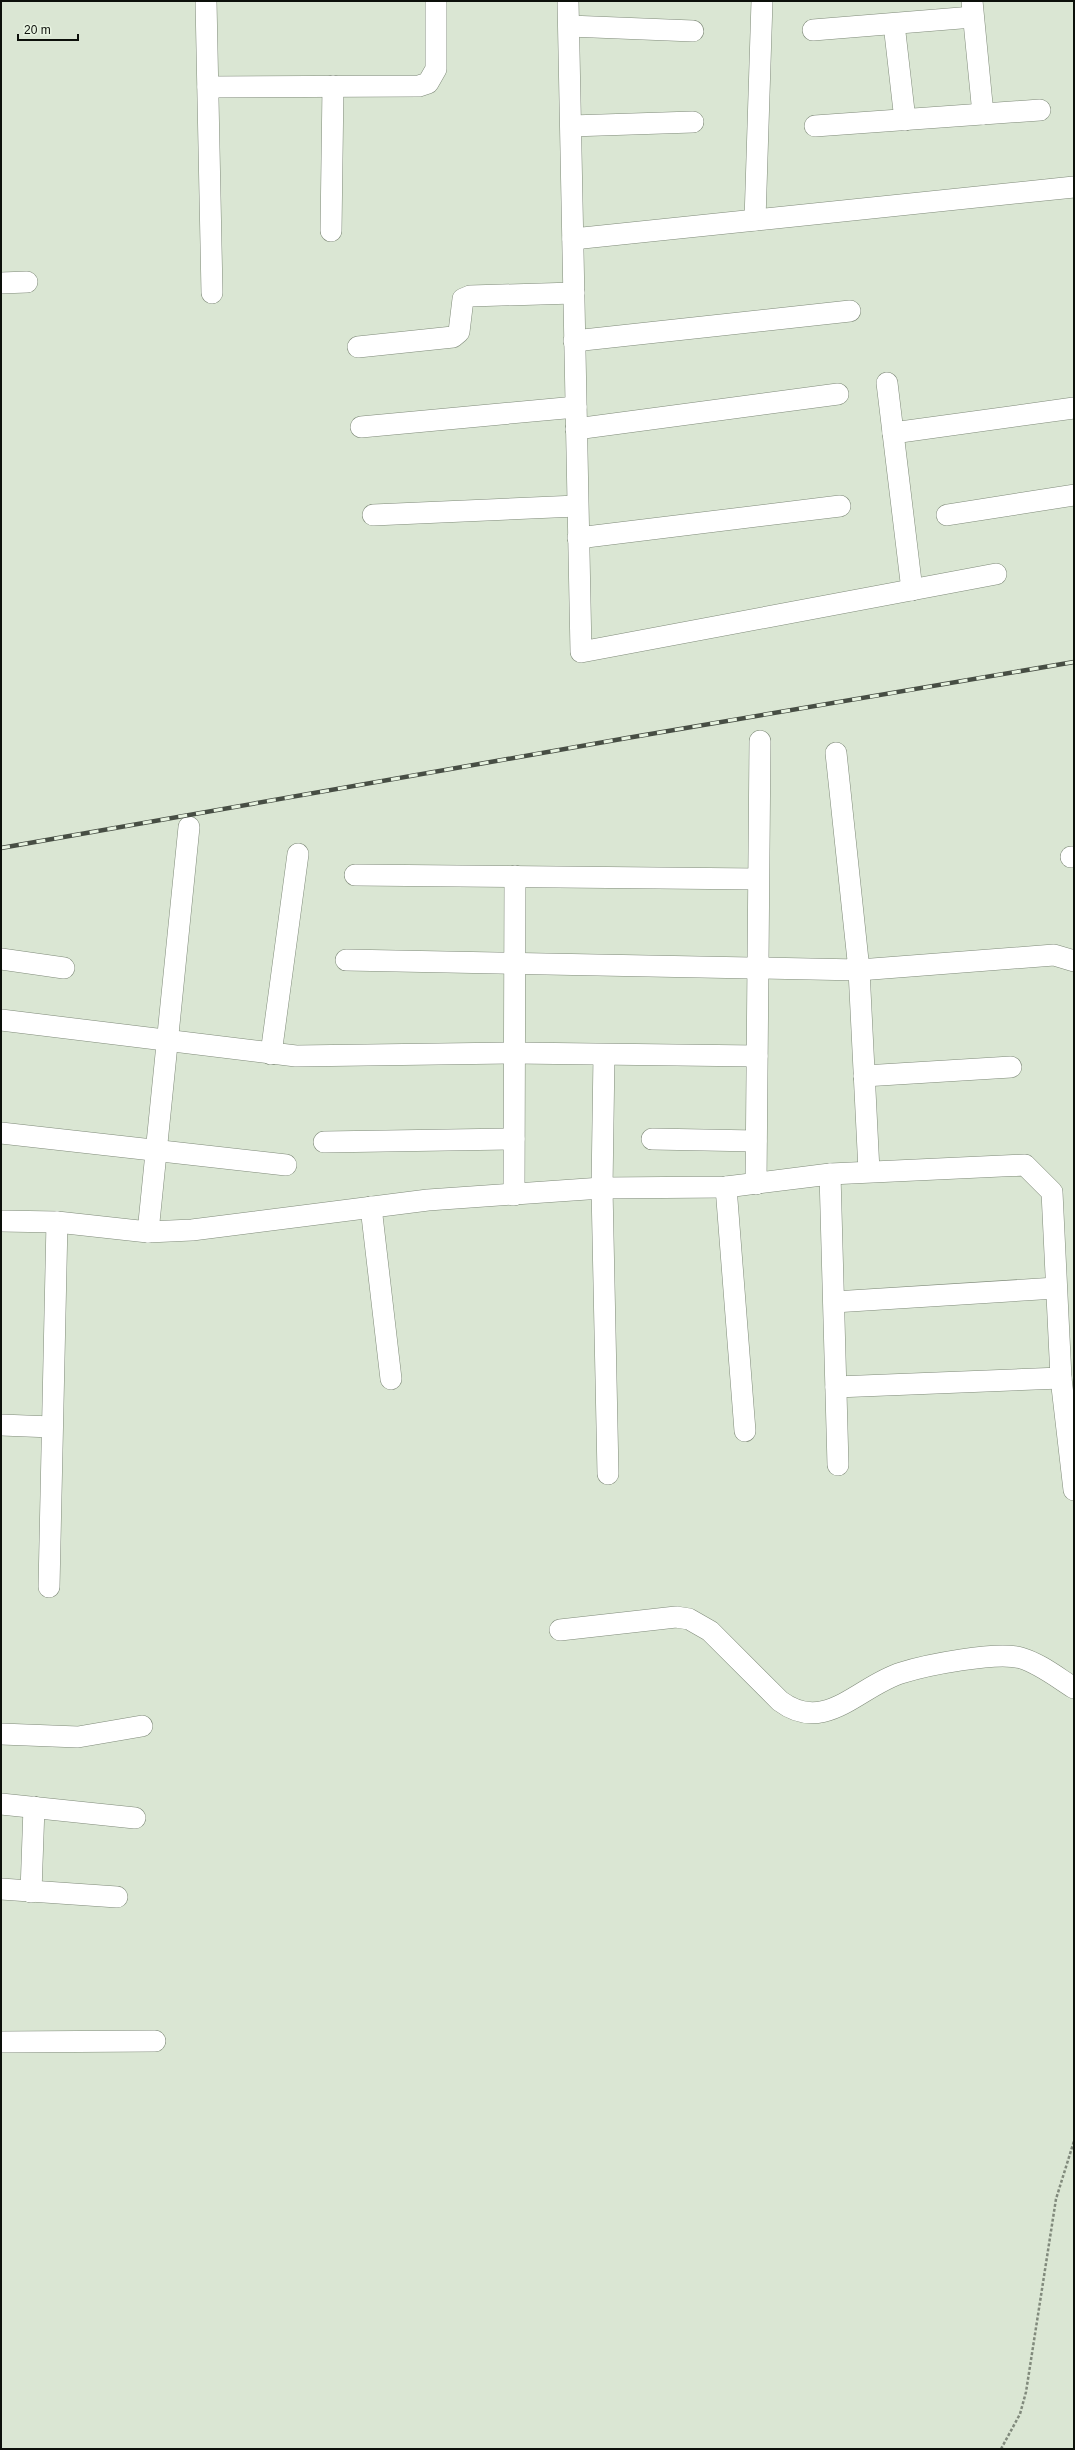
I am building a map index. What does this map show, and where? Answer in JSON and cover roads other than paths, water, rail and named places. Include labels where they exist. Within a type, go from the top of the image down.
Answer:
[{"type":"street","points":[[206,1],[212,293]]},
{"type":"street","points":[[208,87],[419,86],[428,82],[436,68],[436,1]]},
{"type":"street","points":[[568,1],[581,652],[996,574]]},
{"type":"street","points":[[755,220],[762,1]]},
{"type":"street","points":[[814,30],[894,24],[973,9],[983,114]]},
{"type":"street","points":[[894,24],[905,120]]},
{"type":"street","points":[[569,26],[693,31]]},
{"type":"street","points":[[331,231],[333,86]]},
{"type":"street","points":[[815,126],[1040,110]]},
{"type":"street","points":[[571,126],[693,122]]},
{"type":"street","points":[[573,239],[1074,187]]},
{"type":"street","points":[[1,283],[27,282]]},
{"type":"street","points":[[358,347],[453,337],[459,332],[463,299],[470,296],[574,293]]},
{"type":"street","points":[[574,341],[850,311]]},
{"type":"street","points":[[887,383],[912,590]]},
{"type":"street","points":[[576,429],[838,394]]},
{"type":"street","points":[[361,427],[576,407]]},
{"type":"street","points":[[893,433],[1074,408]]},
{"type":"street","points":[[947,515],[1074,495]]},
{"type":"street","points":[[373,515],[577,506]]},
{"type":"street","points":[[578,538],[840,506]]},
{"type":"street","points":[[756,1184],[760,741]]},
{"type":"street","points":[[836,753],[859,970],[869,1171]]},
{"type":"street","points":[[148,1232],[190,827]]},
{"type":"street","points":[[271,1054],[298,854]]},
{"type":"street","points":[[356,875],[758,879]]},
{"type":"street","points":[[514,1195],[515,876]]},
{"type":"street","points":[[346,960],[859,970],[1054,955],[1074,961]]},
{"type":"street","points":[[1,959],[64,968]]},
{"type":"street","points":[[1,1020],[271,1054],[318,1057],[515,1053],[756,1056]]},
{"type":"street","points":[[604,1055],[602,1188],[608,1474]]},
{"type":"street","points":[[864,1076],[1011,1067]]},
{"type":"street","points":[[1,1133],[286,1165]]},
{"type":"street","points":[[324,1142],[514,1139]]},
{"type":"street","points":[[652,1139],[756,1141]]},
{"type":"street","points":[[1,1220],[57,1222],[148,1232],[192,1230],[428,1200],[602,1188],[726,1187],[830,1174],[869,1171],[1025,1165],[1052,1192],[1061,1378],[1074,1490]]},
{"type":"street","points":[[830,1174],[838,1465]]},
{"type":"street","points":[[726,1187],[745,1431]]},
{"type":"street","points":[[371,1207],[391,1379]]},
{"type":"street","points":[[49,1587],[57,1222]]},
{"type":"street","points":[[834,1302],[1056,1288]]},
{"type":"street","points":[[836,1387],[1061,1378]]},
{"type":"street","points":[[1,1425],[52,1427]]},
{"type":"street","points":[[560,1630],[676,1617],[689,1618],[710,1631],[780,1701],[792,1710],[806,1713],[817,1714],[833,1709],[900,1673],[984,1656],[1021,1658],[1074,1688]]},
{"type":"street","points":[[1,1734],[78,1738],[142,1726]]},
{"type":"street","points":[[1,1804],[135,1818]]},
{"type":"street","points":[[30,1892],[34,1807]]},
{"type":"street","points":[[1,1889],[117,1897]]},
{"type":"street","points":[[1,2042],[155,2041]]},
{"type":"railway","points":[[1,848],[627,738],[1074,662]]}]
